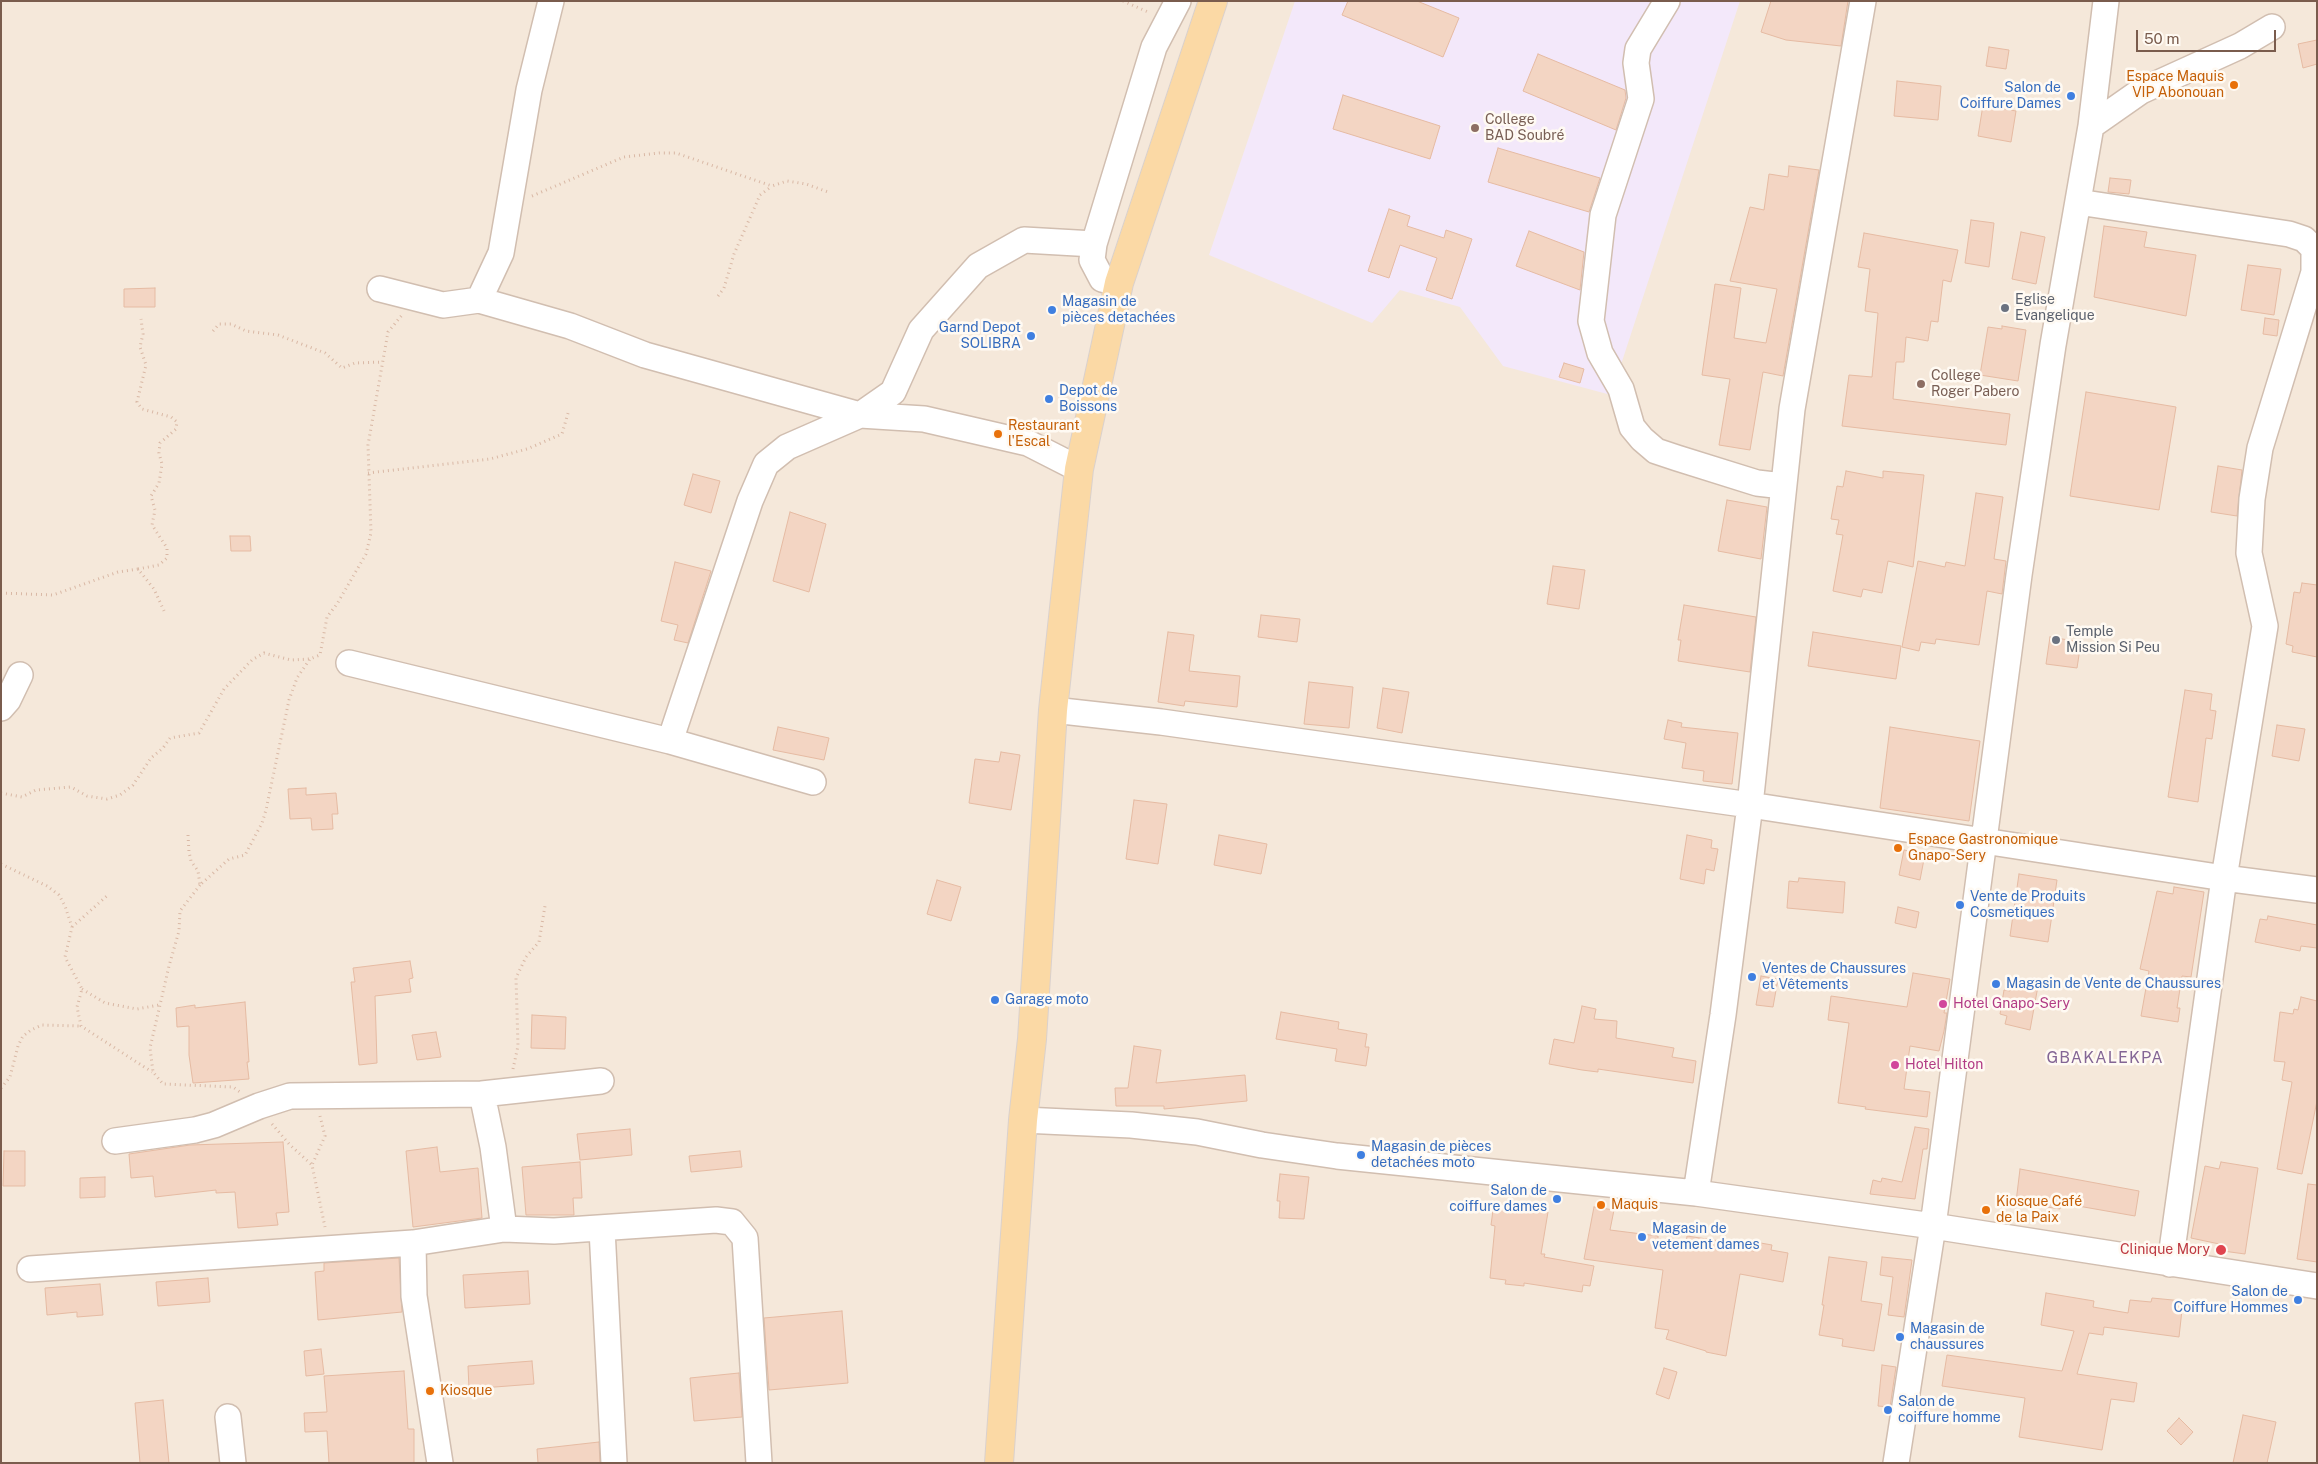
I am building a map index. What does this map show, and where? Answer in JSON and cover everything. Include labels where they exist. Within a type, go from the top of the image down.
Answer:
[{"type":"main road","points":[[999,1463],[1023,1120],[1032,1039],[1053,710],[1079,469],[1119,283],[1213,1]]},
{"type":"street","points":[[479,300],[500,253],[530,90],[551,1]]},
{"type":"street","points":[[1667,1],[1638,49],[1636,63],[1641,99],[1603,215],[1591,321],[1600,353],[1621,389],[1632,427],[1642,439],[1656,451],[1757,483],[1783,486]]},
{"type":"street","points":[[1696,1193],[1723,1015],[1750,805],[1792,409],[1863,1]]},
{"type":"street","points":[[1896,1463],[1933,1226],[2019,575],[2053,345],[2091,126],[2106,1]]},
{"type":"street","points":[[1119,283],[1102,279],[1092,260],[1094,244],[1154,48],[1173,10]]},
{"type":"street","points":[[2091,126],[2141,91],[2240,46],[2272,27]]},
{"type":"street","points":[[2078,202],[2289,234],[2304,239],[2314,249],[2314,272],[2260,448],[2253,490],[2249,553],[2263,607],[2265,626],[2224,878],[2170,1264]]},
{"type":"street","points":[[670,741],[750,501],[766,464],[787,447],[860,415],[893,392],[921,330],[978,266],[1024,240],[1094,244]]},
{"type":"street","points":[[380,289],[443,305],[479,300],[570,326],[646,356],[860,415],[924,419],[1028,443],[1079,469]]},
{"type":"street","points":[[349,663],[670,741],[813,782]]},
{"type":"street","points":[[1,708],[8,700],[20,675]]},
{"type":"street","points":[[1053,710],[1170,724],[1750,805],[2224,878],[2317,890]]},
{"type":"street","points":[[115,1141],[195,1130],[214,1125],[258,1106],[290,1096],[482,1094],[601,1082]]},
{"type":"street","points":[[482,1094],[493,1147],[504,1229]]},
{"type":"street","points":[[1023,1120],[1131,1125],[1198,1132],[1262,1145],[1336,1156],[1696,1193],[1933,1226],[2317,1286]]},
{"type":"street","points":[[30,1269],[329,1247],[413,1243],[504,1229],[554,1231],[716,1220],[732,1222],[745,1238],[759,1463]]},
{"type":"street","points":[[602,1229],[614,1463]]},
{"type":"street","points":[[413,1243],[416,1306],[440,1463]]},
{"type":"street","points":[[228,1417],[233,1463]]},
{"type":"path","points":[[1123,1],[1173,10]]},
{"type":"path","points":[[508,206],[624,157],[659,153],[676,153],[772,186]]},
{"type":"path","points":[[718,296],[724,288],[734,254],[760,195],[772,186],[787,181],[806,184],[828,192]]},
{"type":"path","points":[[1,793],[22,797],[36,790],[71,788],[94,797],[107,799],[120,796],[133,785],[151,758],[170,738],[199,733],[224,689],[252,660],[264,653],[291,660],[310,659],[320,655],[328,617],[366,554],[371,533],[368,445],[388,332],[410,308],[428,302]]},
{"type":"path","points":[[1,593],[52,594],[118,572],[159,565],[167,558],[167,548],[152,525],[155,510],[151,496],[159,483],[162,464],[159,453],[160,443],[176,429],[177,422],[171,417],[142,409],[137,402],[146,365],[140,347],[144,334],[141,319]]},
{"type":"path","points":[[213,331],[219,324],[231,324],[246,331],[278,335],[325,353],[342,368],[355,363],[383,362]]},
{"type":"path","points":[[368,473],[490,459],[527,449],[562,434],[568,414]]},
{"type":"path","points":[[138,570],[154,590],[165,613]]},
{"type":"path","points":[[153,1072],[150,1048],[159,1005],[180,931],[180,911],[200,885],[229,859],[245,855],[253,843],[266,810],[290,700],[297,678],[310,659]]},
{"type":"path","points":[[188,835],[191,861],[198,871],[200,885]]},
{"type":"path","points":[[1,864],[47,886],[59,895],[72,927]]},
{"type":"path","points":[[108,894],[72,927],[65,957],[82,989],[106,1003],[137,1009],[159,1005]]},
{"type":"path","points":[[482,1094],[494,1084],[504,1080],[515,1065],[518,1046],[516,978],[526,957],[539,942],[545,906]]},
{"type":"path","points":[[81,1026],[78,1006],[82,989]]},
{"type":"path","points":[[1,1088],[10,1077],[23,1036],[30,1030],[48,1025],[81,1026],[153,1072],[163,1084],[233,1087],[258,1106],[290,1145],[312,1165]]},
{"type":"path","points":[[314,1096],[325,1136],[312,1165],[329,1247]]},
{"type":"shaded area","points":[[1,1],[2317,1],[2317,1463],[1,1463]]},
{"type":"shaded area","name":"College BAD Soubré","points":[[1295,1],[1740,1],[1611,395],[1503,366],[1460,307],[1400,290],[1372,323],[1209,255]]},
{"type":"building","points":[[1348,1],[1417,1],[1459,18],[1443,57],[1342,15]]},
{"type":"building","points":[[1771,1],[1848,1],[1841,46],[1786,40],[1761,32]]},
{"type":"building","points":[[2317,40],[2317,64],[2303,68],[2298,44]]},
{"type":"building","points":[[1989,47],[2009,50],[2006,69],[1986,66]]},
{"type":"building","points":[[1538,54],[1625,90],[1626,98],[1616,130],[1523,91]]},
{"type":"building","points":[[1897,81],[1941,86],[1938,120],[1894,116]]},
{"type":"building","points":[[1343,95],[1440,126],[1430,159],[1333,129]]},
{"type":"building","points":[[1983,105],[2016,111],[2011,142],[1978,136]]},
{"type":"building","points":[[1498,148],[1600,178],[1589,212],[1488,182]]},
{"type":"building","points":[[1789,166],[1819,170],[1783,376],[1763,372],[1750,450],[1719,445],[1730,379],[1702,375],[1715,284],[1741,288],[1734,338],[1766,343],[1777,289],[1730,281],[1750,207],[1764,210],[1769,174],[1788,177]]},
{"type":"building","points":[[2110,178],[2131,180],[2129,194],[2108,192]]},
{"type":"building","points":[[1389,209],[1410,216],[1407,226],[1444,238],[1446,230],[1472,239],[1452,299],[1426,290],[1437,258],[1400,245],[1389,278],[1368,271]]},
{"type":"building","points":[[1971,220],[1994,223],[1989,267],[1965,263]]},
{"type":"building","points":[[2104,226],[2147,232],[2144,247],[2196,255],[2186,316],[2094,297]]},
{"type":"building","points":[[1529,231],[1584,252],[1580,290],[1516,266]]},
{"type":"building","points":[[2021,232],[2045,237],[2036,284],[2012,279]]},
{"type":"building","points":[[1864,233],[1958,250],[1951,282],[1943,280],[1938,322],[1931,321],[1928,341],[1906,337],[1904,362],[1896,362],[1893,399],[2010,414],[2006,445],[1842,426],[1849,375],[1872,377],[1878,313],[1865,311],[1870,269],[1858,267]]},
{"type":"building","points":[[2248,265],[2281,269],[2274,315],[2241,310]]},
{"type":"building","points":[[155,288],[155,307],[124,307],[124,289]]},
{"type":"building","points":[[2265,318],[2279,320],[2277,336],[2263,334]]},
{"type":"building","points":[[2002,326],[2026,330],[2018,381],[1980,375],[1988,327],[2002,329]]},
{"type":"building","points":[[1564,363],[1584,369],[1580,383],[1559,377]]},
{"type":"building","points":[[2086,392],[2176,407],[2159,510],[2070,496]]},
{"type":"building","points":[[2218,466],[2242,470],[2237,516],[2211,512]]},
{"type":"building","points":[[1846,471],[1883,478],[1883,471],[1924,475],[1913,567],[1888,561],[1882,593],[1863,589],[1861,597],[1833,591],[1843,535],[1836,534],[1839,520],[1831,519],[1837,486],[1843,487]]},
{"type":"building","points":[[693,474],[720,481],[711,513],[684,505]]},
{"type":"building","points":[[1976,493],[2003,497],[1994,559],[2006,561],[2002,594],[1987,591],[1979,645],[1936,639],[1935,644],[1921,642],[1919,651],[1902,647],[1918,561],[1945,567],[1946,562],[1965,566]]},
{"type":"building","points":[[1727,500],[1767,507],[1761,559],[1718,551]]},
{"type":"building","points":[[790,512],[826,524],[809,592],[773,581]]},
{"type":"building","points":[[230,536],[250,536],[251,551],[231,551]]},
{"type":"building","points":[[675,562],[711,571],[688,643],[674,640],[678,625],[661,621]]},
{"type":"building","points":[[1553,566],[1585,570],[1579,609],[1547,604]]},
{"type":"building","points":[[2302,583],[2317,585],[2317,657],[2292,652],[2293,646],[2286,644],[2294,592],[2300,593]]},
{"type":"building","points":[[1684,605],[1756,617],[1750,672],[1678,661],[1681,640],[1678,640]]},
{"type":"building","points":[[1261,615],[1300,619],[1297,642],[1258,637]]},
{"type":"building","points":[[1168,632],[1194,635],[1189,671],[1240,676],[1237,707],[1185,701],[1184,706],[1158,702]]},
{"type":"building","points":[[1813,632],[1901,646],[1896,679],[1808,666]]},
{"type":"building","points":[[2050,637],[2081,642],[2077,668],[2046,664]]},
{"type":"building","points":[[1309,682],[1353,687],[1349,728],[1304,724]]},
{"type":"building","points":[[1383,688],[1409,692],[1402,733],[1377,728]]},
{"type":"building","points":[[2185,690],[2212,694],[2210,710],[2216,711],[2212,739],[2206,738],[2198,802],[2168,797]]},
{"type":"building","points":[[1668,720],[1682,723],[1681,727],[1738,733],[1732,784],[1703,781],[1704,771],[1682,768],[1686,743],[1664,739]]},
{"type":"building","points":[[2277,725],[2305,729],[2299,761],[2272,756]]},
{"type":"building","points":[[778,727],[829,738],[824,760],[773,750]]},
{"type":"building","points":[[1890,727],[1980,741],[1969,821],[1880,808]]},
{"type":"building","points":[[1001,752],[1020,755],[1011,810],[969,803],[975,759],[999,762]]},
{"type":"building","points":[[306,788],[306,795],[336,793],[338,814],[332,814],[333,829],[312,830],[311,818],[290,819],[288,789]]},
{"type":"building","points":[[1134,800],[1167,804],[1158,864],[1126,859]]},
{"type":"building","points":[[1219,835],[1267,844],[1261,874],[1214,865]]},
{"type":"building","points":[[1687,835],[1712,840],[1711,848],[1718,849],[1714,871],[1706,869],[1704,884],[1680,879]]},
{"type":"building","points":[[1904,850],[1925,854],[1920,880],[1899,875]]},
{"type":"building","points":[[2019,874],[2057,880],[2048,942],[2010,936]]},
{"type":"building","points":[[1799,878],[1845,882],[1843,913],[1787,908],[1789,881],[1798,882]]},
{"type":"building","points":[[937,880],[961,887],[951,921],[927,914]]},
{"type":"building","points":[[2174,887],[2204,892],[2191,977],[2182,976],[2177,1008],[2180,1008],[2178,1022],[2141,1016],[2149,971],[2140,969],[2157,891],[2173,894]]},
{"type":"building","points":[[1898,907],[1919,912],[1916,928],[1895,923]]},
{"type":"building","points":[[2268,916],[2317,925],[2317,948],[2301,946],[2300,951],[2255,942],[2260,919],[2267,920]]},
{"type":"building","points":[[410,961],[413,978],[409,979],[411,992],[375,996],[377,1063],[359,1065],[351,982],[355,982],[353,968]]},
{"type":"building","points":[[1913,973],[1950,979],[1944,1013],[1947,1013],[1939,1051],[1910,1046],[1904,1089],[1930,1092],[1927,1117],[1865,1109],[1866,1107],[1838,1103],[1849,1023],[1828,1020],[1831,996],[1907,1007]]},
{"type":"building","points":[[1761,976],[1778,979],[1773,1007],[1756,1005]]},
{"type":"building","points":[[2011,981],[2038,986],[2030,1030],[2005,1024],[2007,1016],[2000,1014],[2004,990],[2010,991]]},
{"type":"building","points":[[2301,997],[2317,1001],[2317,1101],[2302,1174],[2277,1169],[2292,1082],[2282,1080],[2285,1062],[2274,1061],[2280,1012],[2293,1014],[2294,1009],[2298,1010]]},
{"type":"building","points":[[245,1002],[249,1079],[193,1083],[189,1055],[189,1026],[177,1027],[176,1008],[195,1005],[195,1008]]},
{"type":"building","points":[[1582,1006],[1596,1009],[1594,1019],[1617,1021],[1616,1038],[1674,1048],[1672,1057],[1696,1061],[1693,1083],[1598,1069],[1598,1072],[1582,1070],[1549,1064],[1554,1039],[1574,1043]]},
{"type":"building","points":[[1281,1012],[1339,1022],[1338,1029],[1367,1034],[1365,1047],[1369,1047],[1366,1066],[1335,1061],[1337,1049],[1276,1039]]},
{"type":"building","points":[[532,1015],[566,1017],[565,1049],[531,1048]]},
{"type":"building","points":[[436,1032],[441,1057],[417,1060],[412,1035]]},
{"type":"building","points":[[1134,1046],[1161,1050],[1156,1083],[1245,1075],[1247,1101],[1164,1109],[1164,1106],[1116,1106],[1115,1088],[1128,1088]]},
{"type":"building","points":[[1915,1127],[1929,1129],[1927,1149],[1923,1149],[1915,1199],[1870,1194],[1873,1180],[1881,1182],[1882,1178],[1902,1182]]},
{"type":"building","points":[[630,1129],[632,1155],[580,1160],[577,1134]]},
{"type":"building","points":[[283,1142],[289,1212],[276,1213],[278,1225],[238,1228],[235,1192],[216,1193],[216,1190],[155,1197],[153,1176],[131,1178],[129,1154],[190,1145]]},
{"type":"building","points":[[437,1147],[440,1172],[478,1168],[482,1218],[413,1227],[406,1151]]},
{"type":"building","points":[[4,1151],[25,1151],[25,1186],[3,1186]]},
{"type":"building","points":[[740,1151],[742,1167],[691,1172],[689,1156]]},
{"type":"building","points":[[580,1162],[582,1198],[573,1198],[574,1215],[526,1215],[522,1167]]},
{"type":"building","points":[[2221,1162],[2258,1168],[2245,1254],[2223,1251],[2224,1245],[2191,1238],[2205,1166],[2219,1169]]},
{"type":"building","points":[[2020,1169],[2139,1191],[2135,1216],[2061,1203],[2060,1209],[2016,1202]]},
{"type":"building","points":[[1280,1174],[1309,1177],[1304,1219],[1279,1218],[1280,1201],[1277,1201]]},
{"type":"building","points":[[105,1177],[105,1197],[80,1198],[80,1178]]},
{"type":"building","points":[[2308,1184],[2317,1185],[2317,1262],[2297,1259]]},
{"type":"building","points":[[1494,1203],[1548,1212],[1541,1254],[1545,1254],[1544,1257],[1594,1266],[1590,1286],[1583,1285],[1582,1292],[1524,1283],[1524,1286],[1505,1284],[1506,1280],[1490,1278],[1495,1226],[1491,1225]]},
{"type":"building","points":[[1594,1207],[1614,1210],[1610,1230],[1658,1236],[1658,1239],[1686,1244],[1687,1236],[1720,1241],[1720,1246],[1754,1251],[1755,1242],[1772,1245],[1771,1250],[1788,1253],[1783,1282],[1740,1274],[1726,1356],[1706,1352],[1666,1339],[1669,1330],[1655,1328],[1663,1270],[1584,1259]]},
{"type":"building","points":[[1829,1257],[1867,1262],[1861,1301],[1882,1304],[1874,1351],[1842,1346],[1843,1339],[1819,1335]]},
{"type":"building","points":[[1882,1257],[1912,1260],[1904,1317],[1888,1315],[1893,1277],[1880,1275]]},
{"type":"building","points":[[399,1258],[402,1312],[318,1320],[315,1272],[324,1271],[324,1263]]},
{"type":"building","points":[[528,1271],[530,1304],[465,1308],[463,1275]]},
{"type":"building","points":[[208,1278],[210,1302],[158,1306],[156,1282]]},
{"type":"building","points":[[100,1284],[103,1315],[77,1317],[77,1312],[47,1315],[45,1288]]},
{"type":"building","points":[[2046,1293],[2094,1301],[2093,1307],[2128,1313],[2130,1300],[2151,1302],[2152,1298],[2183,1301],[2179,1337],[2104,1327],[2103,1335],[2089,1333],[2077,1374],[2137,1383],[2134,1402],[2111,1399],[2102,1450],[2019,1437],[2025,1398],[1942,1386],[1947,1355],[2062,1371],[2074,1331],[2041,1325]]},
{"type":"building","points":[[842,1311],[848,1383],[769,1390],[764,1318]]},
{"type":"building","points":[[321,1349],[324,1374],[306,1376],[304,1351]]},
{"type":"building","points":[[532,1361],[534,1384],[469,1389],[468,1366]]},
{"type":"building","points":[[1882,1365],[1896,1367],[1890,1407],[1878,1406]]},
{"type":"building","points":[[1664,1368],[1677,1372],[1669,1399],[1656,1394]]},
{"type":"building","points":[[404,1371],[408,1429],[414,1429],[414,1463],[329,1463],[327,1431],[305,1432],[304,1413],[327,1412],[324,1376]]},
{"type":"building","points":[[739,1373],[742,1417],[694,1421],[690,1378]]},
{"type":"building","points":[[163,1400],[169,1463],[140,1463],[135,1403]]},
{"type":"building","points":[[2243,1415],[2276,1422],[2267,1463],[2233,1463]]},
{"type":"building","points":[[2179,1418],[2193,1432],[2181,1445],[2167,1431]]},
{"type":"building","points":[[599,1442],[600,1463],[538,1463],[537,1449]]},
{"type":"place","name":"Espace Maquis VIP Abonouan","points":[[2234,85]]},
{"type":"place","name":"Salon de Coiffure Dames","points":[[2071,96]]},
{"type":"place","name":"College BAD Soubré","points":[[1475,128]]},
{"type":"place","name":"Eglise Evangelique","points":[[2005,308]]},
{"type":"place","name":"Magasin de pièces detachées","points":[[1052,310]]},
{"type":"place","name":"Garnd Depot SOLIBRA","points":[[1031,336]]},
{"type":"place","name":"College Roger Pabero","points":[[1921,384]]},
{"type":"place","name":"Depot de Boissons","points":[[1049,399]]},
{"type":"place","name":"Restaurant l'Escal","points":[[998,434]]},
{"type":"place","name":"Temple Mission Si Peu","points":[[2056,640]]},
{"type":"place","name":"Espace Gastronomique Gnapo-Sery","points":[[1898,848]]},
{"type":"place","name":"Vente de Produits Cosmetiques","points":[[1960,905]]},
{"type":"place","name":"Ventes de Chaussures et Vêtements","points":[[1752,977]]},
{"type":"place","name":"Magasin de Vente de Chaussures","points":[[1996,984]]},
{"type":"place","name":"Garage moto","points":[[995,1000]]},
{"type":"place","name":"Hotel Gnapo-Sery","points":[[1943,1004]]},
{"type":"place","name":"Hotel Hilton","points":[[1895,1065]]},
{"type":"place","name":"Magasin de pièces detachées moto","points":[[1361,1155]]},
{"type":"place","name":"Salon de coiffure dames","points":[[1557,1199]]},
{"type":"place","name":"Maquis","points":[[1601,1205]]},
{"type":"place","name":"Kiosque Café de la Paix","points":[[1986,1210]]},
{"type":"place","name":"Magasin de vetement dames","points":[[1642,1237]]},
{"type":"place","name":"Clinique Mory","points":[[2221,1250]]},
{"type":"place","name":"Salon de Coiffure Hommes","points":[[2298,1300]]},
{"type":"place","name":"Magasin de chaussures","points":[[1900,1337]]},
{"type":"place","name":"Kiosque","points":[[430,1391]]},
{"type":"place","name":"Salon de coiffure homme","points":[[1888,1410]]},
{"type":"district","name":"GBAKALEKPA","points":[[2105,1058]]}]
